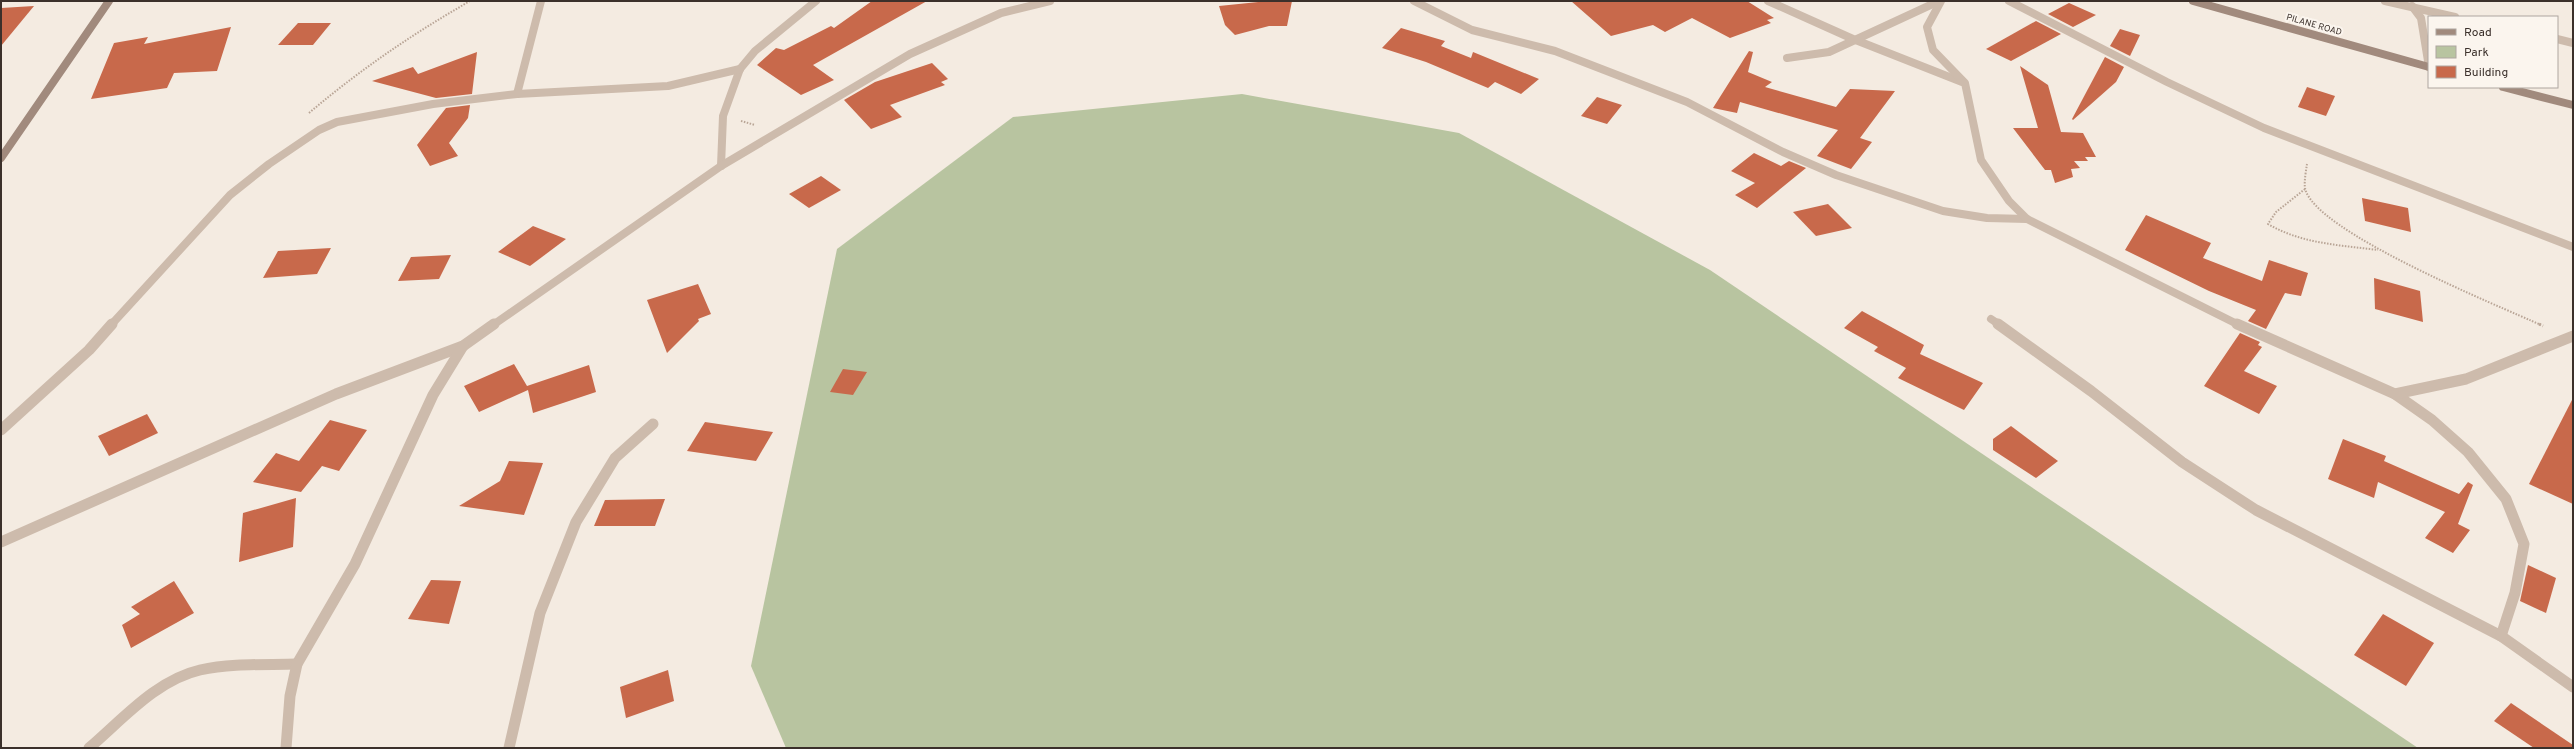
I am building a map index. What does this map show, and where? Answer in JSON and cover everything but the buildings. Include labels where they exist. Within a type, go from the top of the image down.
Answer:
[{"type":"street","points":[[1,158],[109,1]]},
{"type":"street","points":[[517,94],[541,1]]},
{"type":"street","points":[[721,166],[723,116],[740,69],[755,51],[816,1]]},
{"type":"street","points":[[1,542],[336,394],[463,346],[721,166],[781,132],[910,54],[1001,12],[1050,1]]},
{"type":"street","points":[[1414,1],[1472,30],[1555,51],[1687,102],[1783,152],[1836,175],[1943,211],[1987,218],[2027,219]]},
{"type":"street","points":[[1768,1],[1853,39],[1965,83]]},
{"type":"street","points":[[1787,58],[1829,52],[1853,39],[1940,1]]},
{"type":"street","points":[[1940,1],[1927,27],[1933,50],[1965,83],[1981,160],[2009,201],[2027,219],[2207,311],[2395,394],[2432,420],[2468,452],[2506,499],[2524,544],[2515,593],[2501,636]]},
{"type":"street","points":[[2009,1],[2158,78],[2308,146],[2573,247]]},
{"type":"street","name":"PILANE ROAD","points":[[2193,1],[2428,67]]},
{"type":"street","points":[[2385,1],[2411,4],[2452,16]]},
{"type":"street","points":[[2411,4],[2421,18],[2428,61]]},
{"type":"street","points":[[2558,39],[2573,43]]},
{"type":"street","points":[[1,430],[78,362],[230,195],[269,164],[319,130],[337,122],[433,104],[517,94],[668,86],[740,69]]},
{"type":"street","points":[[2508,88],[2573,105]]},
{"type":"street","points":[[1991,319],[2091,391],[2182,462],[2256,510],[2501,636],[2573,687]]},
{"type":"street","points":[[2395,394],[2466,379],[2570,337]]},
{"type":"street","points":[[286,748],[290,696],[297,664],[355,564],[433,395],[463,346]]},
{"type":"street","points":[[509,748],[540,613],[576,522],[615,458],[653,424]]},
{"type":"street","points":[[90,748],[172,682],[188,674],[210,668],[297,664]]},
{"type":"path","points":[[306,118],[342,85],[412,34],[470,1]]},
{"type":"path","points":[[723,116],[781,132]]},
{"type":"path","points":[[2308,146],[2305,189],[2321,212],[2341,227],[2380,250],[2570,337]]},
{"type":"path","points":[[2305,189],[2276,212],[2268,224],[2299,238],[2380,250]]},
{"type":"green space","points":[[1242,94],[1459,133],[1710,270],[2418,748],[786,748],[751,666],[837,249],[1013,117]]}]
